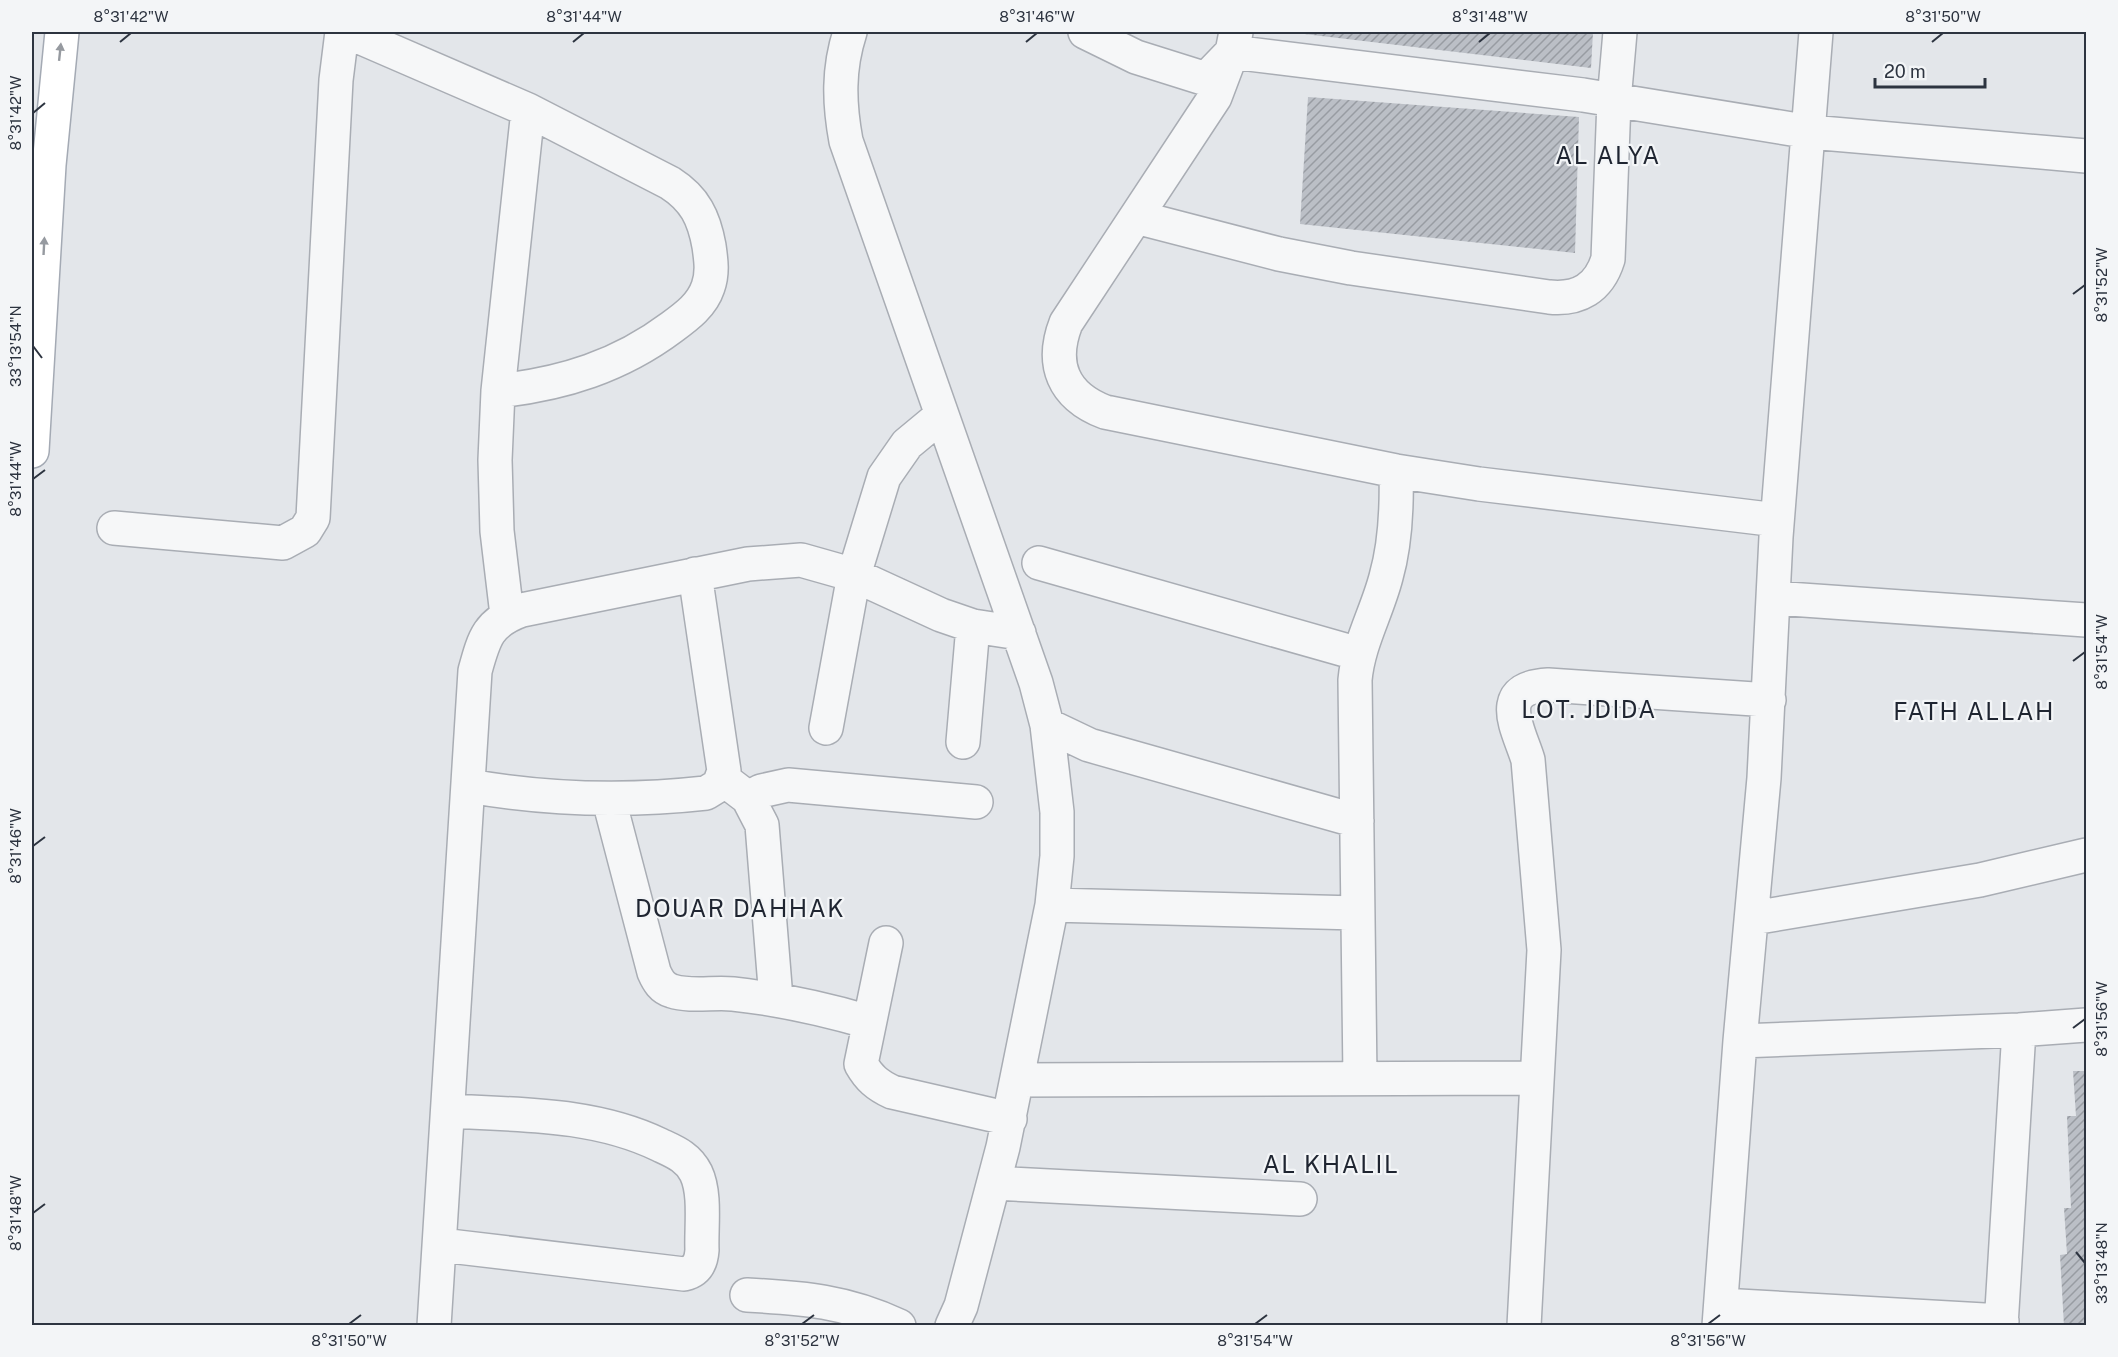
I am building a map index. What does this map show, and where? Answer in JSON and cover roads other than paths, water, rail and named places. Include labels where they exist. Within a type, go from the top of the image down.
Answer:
[{"type":"main road","points":[[32,451],[49,165],[62,32]]},
{"type":"street","points":[[114,528],[283,543],[305,531],[313,518],[336,80],[342,32]]},
{"type":"street","points":[[348,32],[528,110],[681,190],[699,210],[705,222],[711,275],[699,305],[642,348],[614,363],[537,387],[498,390]]},
{"type":"street","points":[[850,32],[840,79],[840,110],[846,141],[1036,683],[1047,725],[1057,812],[1057,856],[1052,905],[1018,1080],[994,1183],[961,1306],[952,1326]]},
{"type":"street","points":[[1085,32],[1136,57],[1206,79],[1234,42]]},
{"type":"street","points":[[1136,217],[1238,244],[1351,268],[1549,297],[1576,297],[1597,282],[1608,259],[1614,101],[1620,32]]},
{"type":"street","points":[[1816,32],[1810,132],[1777,519],[1768,700],[1753,918],[1740,1041],[1720,1315],[2001,1323],[2019,1030]]},
{"type":"street","points":[[1234,42],[1810,132],[2086,156]]},
{"type":"street","points":[[1234,42],[1215,97],[1066,323],[1060,339],[1058,356],[1062,372],[1079,399],[1105,412],[1396,471],[1491,485],[1777,519]]},
{"type":"street","points":[[507,615],[496,531],[495,460],[498,390],[528,110]]},
{"type":"street","points":[[826,728],[854,574],[884,477],[907,444],[942,415]]},
{"type":"street","points":[[1360,1078],[1355,680],[1359,654],[1387,576],[1397,506],[1396,471]]},
{"type":"street","points":[[434,1326],[441,1245],[475,671],[484,637],[507,615],[522,610],[748,564],[801,560],[854,574],[941,615],[973,626],[1019,633]]},
{"type":"street","points":[[1039,563],[1359,654]]},
{"type":"street","points":[[695,574],[735,788],[756,812],[764,839],[776,999]]},
{"type":"street","points":[[1774,598],[2086,620]]},
{"type":"street","points":[[963,742],[973,626]]},
{"type":"street","points":[[1524,1326],[1543,939],[1528,760],[1513,723],[1516,702],[1529,689],[1548,685],[1768,700]]},
{"type":"street","points":[[1047,725],[1089,745],[1357,821]]},
{"type":"street","points":[[469,786],[529,796],[609,800],[706,793],[735,788],[761,791],[788,785],[976,802]]},
{"type":"street","points":[[609,800],[658,982],[675,992],[721,993],[776,999],[869,1022]]},
{"type":"street","points":[[1753,918],[1980,880],[2086,855]]},
{"type":"street","points":[[1052,905],[1357,913]]},
{"type":"street","points":[[886,943],[861,1064],[868,1077],[879,1086],[892,1092],[1010,1119]]},
{"type":"street","points":[[1740,1041],[2019,1030],[2086,1025]]},
{"type":"street","points":[[1018,1080],[1537,1078]]},
{"type":"street","points":[[441,1245],[684,1274],[697,1268],[702,1250],[699,1182],[687,1160],[678,1153],[632,1133],[582,1120],[448,1110]]},
{"type":"street","points":[[994,1183],[1300,1199]]},
{"type":"street","points":[[747,1296],[814,1299],[849,1307],[898,1326]]},
{"type":"district","name":"AL ALYA","points":[[1608,156]]},
{"type":"district","name":"LOT. JDIDA","points":[[1589,710]]},
{"type":"district","name":"FATH ALLAH","points":[[1974,712]]},
{"type":"district","name":"DOUAR DAHHAK","points":[[740,909]]},
{"type":"district","name":"AL KHALIL","points":[[1331,1165]]}]
